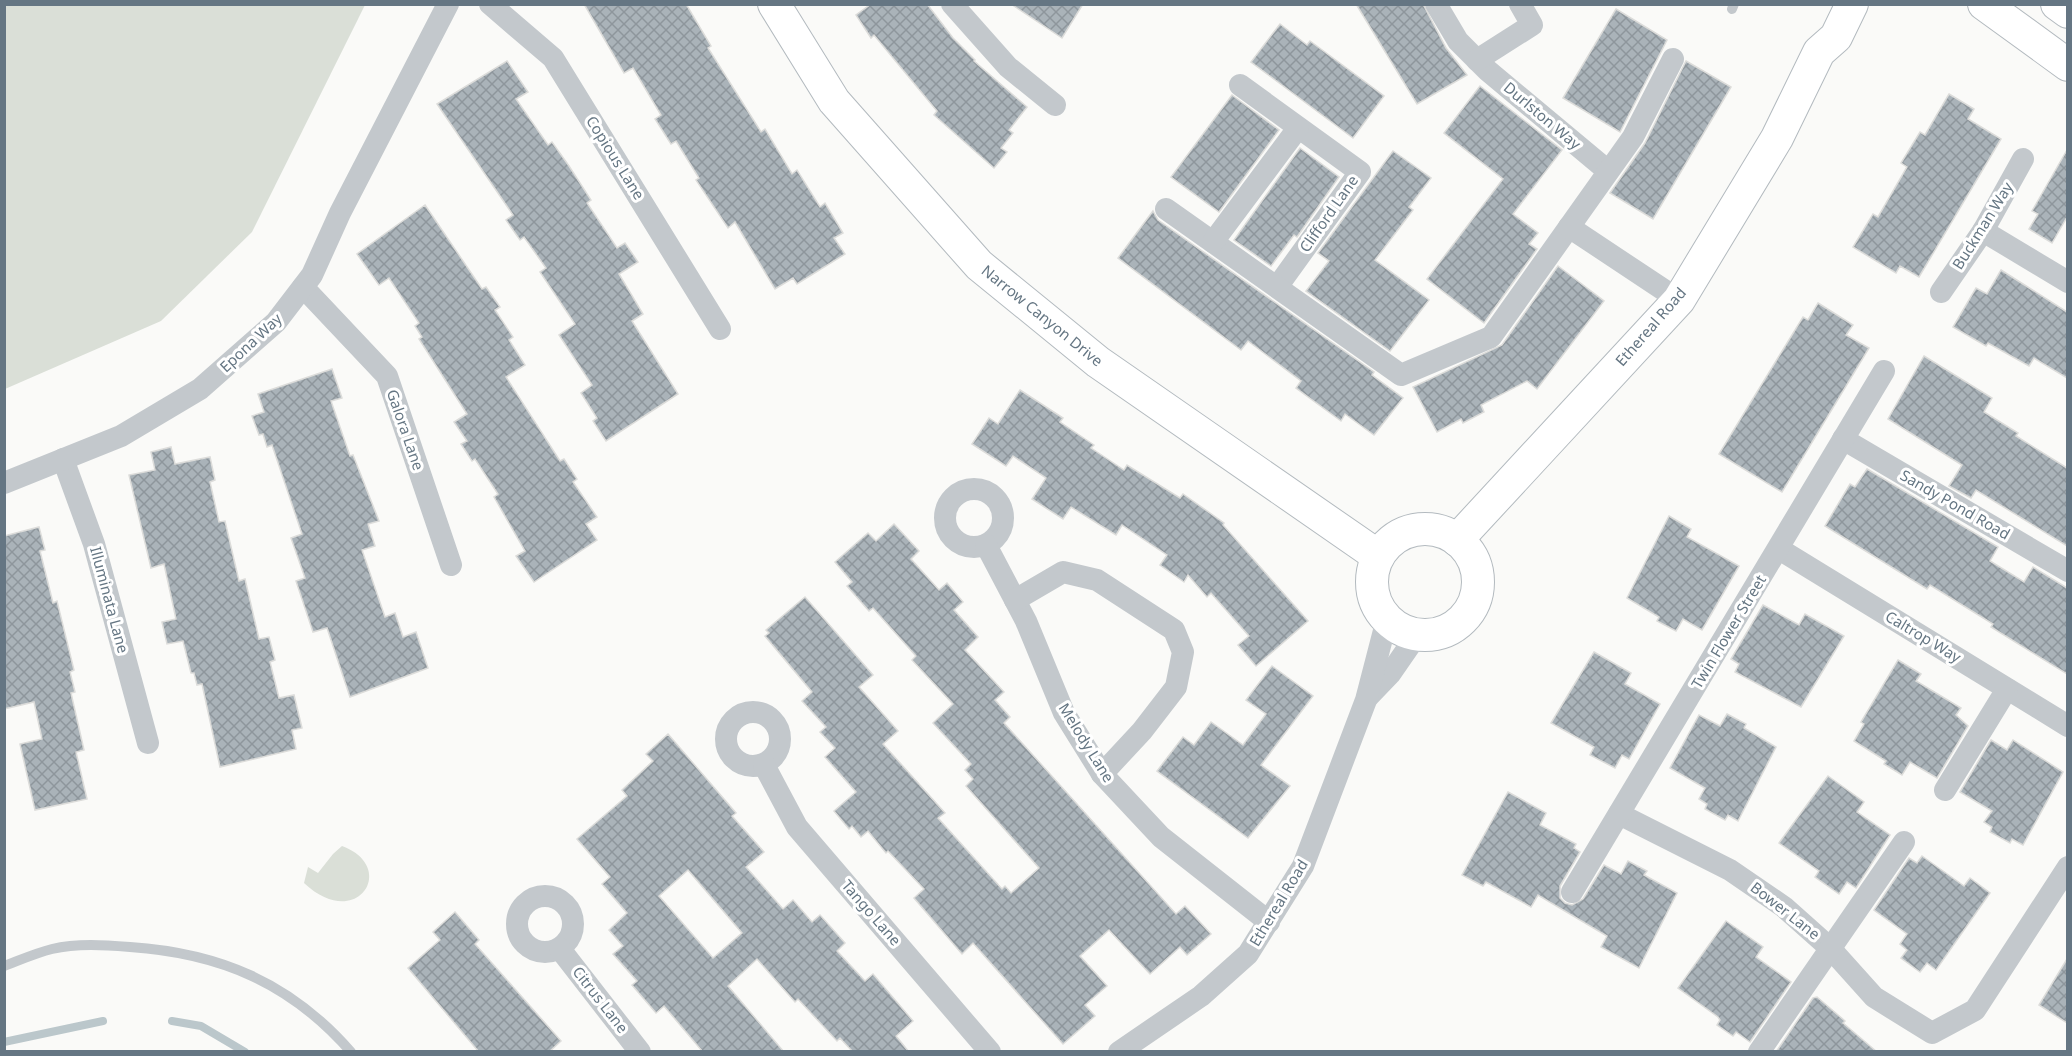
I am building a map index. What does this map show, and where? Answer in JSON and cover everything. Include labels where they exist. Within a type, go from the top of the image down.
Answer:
[{"type":"street","name":"Epona Way","points":[[4,483],[121,436],[200,389],[276,322],[312,275],[346,202],[448,4]]},
{"type":"street","name":"Copious Lane","points":[[490,4],[553,58],[720,329]]},
{"type":"street","name":"Durlston Way","points":[[1436,4],[1458,41],[1477,60],[1608,171]]},
{"type":"street","points":[[1477,60],[1532,25],[1520,4]]},
{"type":"street","name":"Ethereal Road","points":[[1819,52],[1819,32],[1831,4]]},
{"type":"street","name":"Ethereal Road","points":[[1458,540],[1679,300],[1777,138],[1819,52],[1836,37],[1852,4]]},
{"type":"street","points":[[1984,4],[2067,65]]},
{"type":"street","points":[[2057,4],[2067,12]]},
{"type":"street","name":"Narrow Canyon Drive","points":[[784,8],[834,101],[979,265],[1098,362],[1378,556]]},
{"type":"street","points":[[962,8],[1008,67],[1055,105]]},
{"type":"street","points":[[1166,209],[1401,375],[1491,337],[1633,137],[1673,59]]},
{"type":"street","name":"Clifford Lane","points":[[1240,85],[1360,172],[1277,287]]},
{"type":"street","points":[[1214,242],[1298,128]]},
{"type":"street","name":"Buckman Way","points":[[1941,292],[1983,231],[2023,159]]},
{"type":"street","points":[[1569,227],[1679,300]]},
{"type":"street","points":[[1983,231],[2067,282]]},
{"type":"street","name":"Galora Lane","points":[[303,287],[387,376],[451,565]]},
{"type":"street","name":"Twin Flower Street","points":[[1572,892],[1884,371]]},
{"type":"street","name":"Sandy Pond Road","points":[[1843,439],[2067,571]]},
{"type":"street","name":"Illuminata Lane","points":[[63,459],[94,544],[148,743]]},
{"type":"street","points":[[1414,530],[1444,532],[1458,540],[1469,551],[1476,565],[1479,581],[1477,597],[1470,612],[1446,632],[1430,635],[1417,635],[1399,628],[1387,619],[1377,604],[1373,589],[1373,572],[1378,556],[1400,535],[1414,530]]},
{"type":"street","name":"Melody Lane","points":[[986,545],[1016,600],[1064,713],[1102,774],[1161,837],[1269,922]]},
{"type":"street","name":"Caltrop Way","points":[[1779,549],[2067,726]]},
{"type":"street","points":[[1016,600],[1063,572],[1097,580],[1174,630],[1183,652],[1176,687],[1142,731],[1102,774]]},
{"type":"street","name":"Ethereal Road","points":[[1119,1052],[1201,996],[1248,954],[1304,866],[1366,700],[1387,619]]},
{"type":"street","name":"Ethereal Road","points":[[1366,700],[1390,674],[1417,635]]},
{"type":"street","points":[[1945,790],[2007,688]]},
{"type":"street","name":"Tango Lane","points":[[764,765],[797,827],[990,1052]]},
{"type":"street","name":"Bower Lane","points":[[1620,814],[1730,870],[1784,907],[1830,948],[1874,997],[1933,1042],[1975,1010],[2059,899],[2067,867]]},
{"type":"street","points":[[1759,1052],[1904,842]]},
{"type":"street","name":"Citrus Lane","points":[[560,949],[640,1052]]},
{"type":"lane","points":[[4,966],[53,949],[97,945],[147,948],[197,955],[239,968],[280,989],[331,1028],[351,1052]]},
{"type":"shaded area","points":[[5,4],[365,5],[252,232],[161,321],[5,389]]},
{"type":"shaded area","points":[[342,846],[359,856],[368,868],[369,880],[364,891],[354,899],[340,901],[323,897],[304,883],[308,867],[318,873]]},
{"type":"building","points":[[584,4],[686,4],[711,46],[708,48],[761,132],[765,129],[792,174],[797,170],[820,207],[825,203],[843,233],[834,238],[845,254],[797,284],[793,278],[775,289],[735,222],[728,228],[696,180],[699,178],[676,141],[671,144],[655,119],[661,115],[633,68],[624,73]]},
{"type":"building","points":[[871,4],[927,4],[974,61],[1027,107],[1009,130],[1013,133],[1001,148],[1007,152],[994,168],[934,115],[937,111],[874,35],[871,38],[856,15]]},
{"type":"building","points":[[1011,4],[1083,4],[1062,38]]},
{"type":"building","points":[[1356,4],[1423,4],[1446,48],[1467,75],[1417,104]]},
{"type":"building","points":[[1616,9],[1667,40],[1620,132],[1563,98]]},
{"type":"building","points":[[1280,24],[1307,45],[1310,41],[1384,96],[1353,138],[1251,62]]},
{"type":"building","points":[[507,61],[528,92],[516,99],[548,145],[552,142],[569,166],[591,200],[587,203],[617,248],[625,243],[638,262],[619,274],[643,314],[632,321],[678,394],[606,441],[593,421],[597,418],[581,393],[592,385],[559,335],[575,324],[540,272],[546,268],[524,237],[520,240],[506,220],[513,215],[437,104]]},
{"type":"building","points":[[1686,61],[1731,87],[1653,219],[1610,193],[1645,143]]},
{"type":"building","points":[[1480,86],[1562,150],[1513,214],[1538,233],[1529,244],[1537,249],[1484,323],[1427,279],[1503,179],[1444,133]]},
{"type":"building","points":[[1949,94],[1974,109],[1968,119],[2001,139],[1919,277],[1900,266],[1896,273],[1853,247],[1873,214],[1878,217],[1907,167],[1901,163],[1920,132],[1925,135]]},
{"type":"building","points":[[1232,95],[1279,130],[1219,212],[1171,177]]},
{"type":"building","points":[[1300,148],[1339,177],[1297,237],[1294,235],[1271,266],[1234,240]]},
{"type":"building","points":[[2067,150],[2067,217],[2052,243],[2029,229],[2038,214],[2032,211]]},
{"type":"building","points":[[1393,151],[1431,178],[1409,207],[1413,210],[1375,260],[1429,300],[1390,351],[1306,291],[1329,261],[1318,253]]},
{"type":"building","points":[[425,205],[482,289],[486,287],[500,307],[495,310],[513,337],[509,340],[525,365],[506,377],[560,461],[564,459],[577,479],[573,482],[597,517],[586,524],[597,540],[534,582],[516,556],[525,551],[494,497],[498,494],[475,459],[472,461],[461,444],[467,441],[454,422],[467,414],[419,339],[422,337],[415,326],[419,323],[389,278],[379,285],[357,254]]},
{"type":"building","points":[[1153,211],[1158,220],[1374,372],[1372,375],[1403,398],[1374,435],[1345,414],[1341,421],[1296,388],[1301,381],[1248,341],[1241,350],[1118,258]]},
{"type":"building","points":[[1558,266],[1604,301],[1537,389],[1527,381],[1481,405],[1484,412],[1463,423],[1461,419],[1437,432],[1413,387],[1502,345]]},
{"type":"building","points":[[2001,270],[2067,312],[2067,378],[2034,358],[2029,366],[1988,343],[1986,346],[1953,327],[1976,288],[1987,294]]},
{"type":"building","points":[[1818,303],[1853,325],[1846,335],[1869,348],[1782,492],[1719,454],[1803,317],[1808,320]]},
{"type":"building","points":[[1924,356],[1992,398],[1984,412],[2018,433],[2016,436],[2067,468],[2067,546],[1976,490],[1971,498],[1949,486],[1962,465],[1888,419]]},
{"type":"building","points":[[332,369],[342,398],[331,401],[350,456],[353,455],[379,521],[368,524],[375,546],[362,550],[385,617],[395,613],[403,637],[416,632],[428,668],[350,697],[327,628],[313,632],[296,581],[305,578],[291,538],[302,534],[272,445],[267,447],[263,434],[259,435],[252,416],[264,412],[258,394]]},
{"type":"building","points":[[1020,390],[1063,418],[1060,422],[1094,445],[1091,448],[1124,470],[1127,465],[1180,498],[1183,494],[1224,523],[1223,525],[1308,621],[1256,666],[1238,645],[1249,636],[1211,593],[1207,597],[1188,575],[1184,582],[1160,565],[1167,555],[1122,525],[1116,535],[1071,507],[1063,519],[1032,499],[1046,478],[1013,456],[1006,466],[972,444],[989,418],[998,424]]},
{"type":"building","points":[[171,447],[175,464],[210,457],[215,480],[210,482],[219,522],[225,521],[239,581],[245,579],[259,639],[269,637],[275,660],[270,662],[279,698],[294,695],[302,728],[292,730],[296,749],[220,767],[202,684],[197,685],[194,673],[191,673],[183,641],[167,644],[162,622],[176,619],[164,564],[151,568],[129,475],[155,470],[151,452]]},
{"type":"building","points":[[1867,469],[1998,547],[1990,561],[2024,582],[2033,567],[2067,588],[2067,674],[1991,627],[1993,624],[1930,585],[1927,589],[1825,526],[1850,484],[1855,487]]},
{"type":"building","points":[[1669,516],[1691,529],[1687,537],[1739,566],[1702,630],[1683,619],[1676,631],[1657,621],[1659,617],[1627,598]]},
{"type":"building","points":[[894,524],[919,551],[911,559],[939,590],[947,583],[963,602],[954,610],[978,637],[965,650],[1004,692],[995,700],[1010,717],[1004,723],[1176,914],[1185,906],[1211,934],[1187,955],[1180,947],[1150,974],[1109,930],[1080,956],[1107,986],[1085,1005],[1095,1016],[1063,1044],[973,943],[962,954],[914,898],[924,889],[888,851],[886,853],[868,831],[861,837],[852,826],[849,829],[834,811],[856,792],[825,757],[835,748],[820,732],[826,727],[802,701],[812,692],[765,636],[769,633],[766,630],[805,597],[873,675],[859,687],[898,731],[883,744],[945,813],[938,818],[1002,889],[1005,886],[1011,893],[1039,868],[966,786],[973,779],[965,770],[971,764],[933,723],[953,704],[912,660],[916,656],[873,608],[869,611],[847,586],[852,582],[835,562],[868,533],[876,541]]},
{"type":"building","points":[[39,527],[45,550],[40,551],[53,603],[57,601],[74,670],[70,672],[75,692],[71,693],[84,750],[76,752],[87,799],[35,810],[20,744],[42,739],[34,702],[4,709],[4,536]]},
{"type":"building","points":[[1763,605],[1799,625],[1805,614],[1844,636],[1801,707],[1735,672],[1739,664],[1731,659]]},
{"type":"building","points":[[1594,652],[1631,673],[1625,684],[1660,704],[1629,759],[1622,755],[1615,768],[1590,755],[1594,747],[1551,723]]},
{"type":"building","points":[[1898,660],[1921,674],[1916,681],[1961,708],[1956,715],[1968,726],[1937,778],[1910,762],[1902,775],[1884,764],[1886,761],[1854,741],[1864,724],[1861,722]]},
{"type":"building","points":[[1272,666],[1313,696],[1261,765],[1290,786],[1248,838],[1157,771],[1183,737],[1194,745],[1211,722],[1243,745],[1266,714],[1246,700]]},
{"type":"building","points":[[1727,714],[1746,724],[1744,728],[1776,747],[1738,821],[1728,815],[1725,820],[1705,809],[1707,804],[1699,799],[1705,788],[1670,768],[1699,715],[1720,726]]},
{"type":"building","points":[[668,734],[736,813],[732,816],[764,852],[746,867],[783,909],[793,900],[812,922],[820,915],[845,943],[837,951],[865,981],[873,974],[913,1021],[896,1036],[909,1052],[853,1052],[840,1038],[837,1041],[798,999],[795,1002],[757,959],[728,986],[784,1052],[703,1052],[664,1006],[656,1013],[632,985],[637,981],[613,954],[623,946],[609,930],[627,913],[602,884],[610,877],[577,839],[627,796],[622,790],[653,761],[646,754]],"holes":[[[688,870],[742,933],[713,958],[659,896]]]},
{"type":"building","points":[[1991,740],[2007,750],[2013,740],[2063,772],[2023,845],[2012,839],[2010,843],[1990,832],[1992,827],[1984,822],[1992,811],[1960,792]]},
{"type":"building","points":[[1828,776],[1864,802],[1857,812],[1890,835],[1856,888],[1847,882],[1839,894],[1815,877],[1819,871],[1779,843]]},
{"type":"building","points":[[1508,792],[1546,813],[1540,825],[1576,844],[1574,848],[1580,852],[1560,886],[1560,898],[1565,903],[1572,905],[1583,899],[1604,865],[1621,874],[1628,861],[1647,871],[1644,875],[1677,893],[1639,968],[1601,947],[1607,936],[1538,895],[1531,907],[1486,882],[1483,886],[1462,875]]},
{"type":"building","points":[[1922,856],[1964,886],[1970,878],[1990,893],[1936,970],[1927,963],[1920,972],[1901,958],[1907,950],[1900,944],[1907,934],[1874,910],[1909,858],[1917,863]]},
{"type":"building","points":[[455,912],[479,940],[475,944],[561,1041],[549,1052],[479,1052],[408,968],[440,940],[433,932]]},
{"type":"building","points":[[1726,921],[1763,947],[1756,957],[1791,982],[1750,1042],[1736,1032],[1733,1036],[1717,1025],[1720,1020],[1718,1017],[1678,988]]},
{"type":"building","points":[[2067,959],[2067,1023],[2039,1005]]},
{"type":"building","points":[[1817,997],[1877,1052],[1776,1052],[1813,998]]},
{"type":"waterway","points":[[4,1042],[103,1021]]},
{"type":"waterway","points":[[172,1021],[201,1026],[245,1052]]}]
